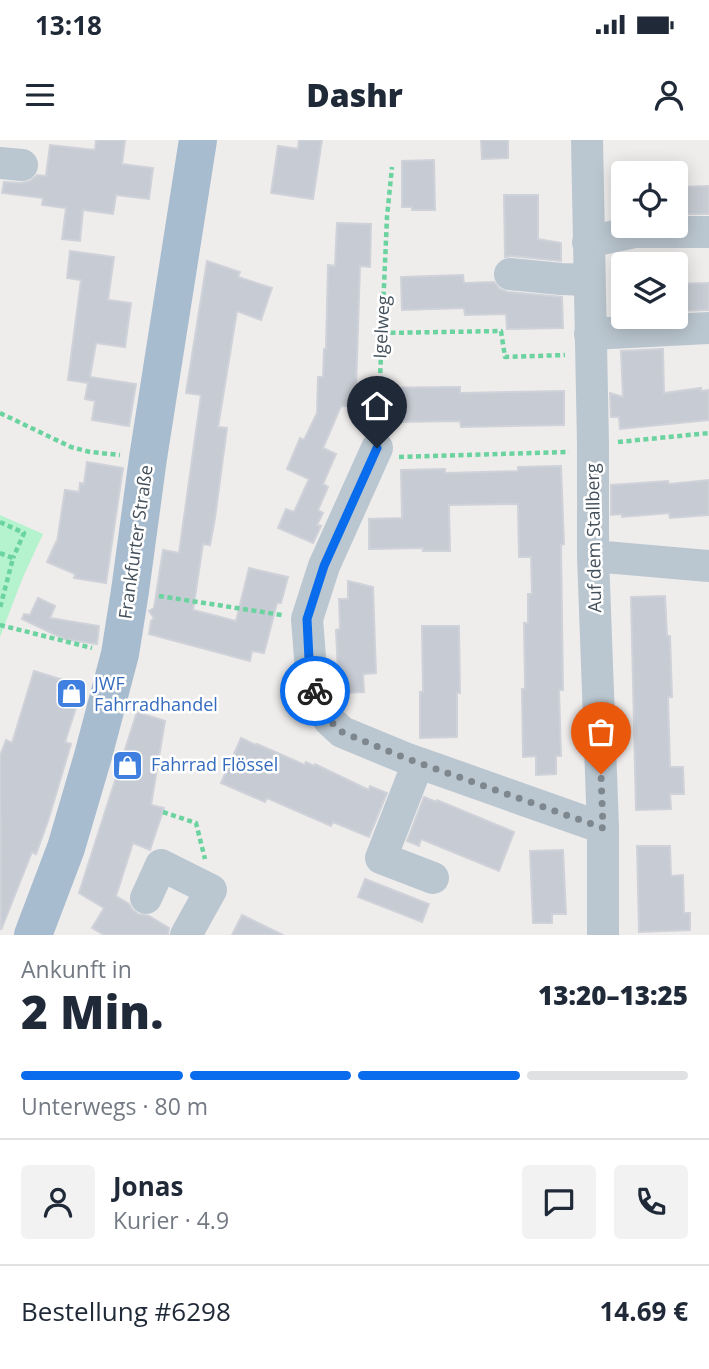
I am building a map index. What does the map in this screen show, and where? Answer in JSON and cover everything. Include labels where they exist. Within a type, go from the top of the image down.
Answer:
[{"type":"main road","name":"Frankfurter Straße","points":[[33,935],[66,848],[120,654],[198,140]]},
{"type":"street","name":"Auf dem Stallberg","points":[[587,140],[593,556],[603,828],[603,935]]},
{"type":"street","points":[[588,242],[634,232],[709,232]]},
{"type":"street","points":[[510,274],[589,280]]},
{"type":"street","points":[[591,344],[709,328]]},
{"type":"street","points":[[377,448],[324,566],[307,619],[312,683],[318,702],[329,720],[342,732],[418,763],[603,828]]},
{"type":"street","points":[[593,556],[709,566]]},
{"type":"street","points":[[418,763],[381,858],[433,878]]},
{"type":"street","points":[[146,898],[161,865],[211,890],[186,935]]},
{"type":"path","name":"Igelweg","points":[[377,448],[387,217],[392,167]]},
{"type":"path","points":[[382,333],[501,331],[505,357],[591,344]]},
{"type":"path","points":[[0,413],[71,447],[90,452],[148,458]]},
{"type":"path","points":[[377,448],[396,457],[593,448],[709,433]]},
{"type":"path","points":[[0,522],[24,533],[2,591],[0,608]]},
{"type":"path","points":[[0,553],[13,558]]},
{"type":"path","points":[[130,591],[307,619]]},
{"type":"path","points":[[0,624],[120,654]]},
{"type":"path","points":[[163,812],[196,822],[211,890]]},
{"type":"green space","points":[[0,515],[43,534],[0,637]]},
{"type":"building","points":[[96,140],[125,140],[122,164],[153,168],[149,199],[116,195],[113,214],[83,210],[80,241],[62,239],[66,208],[42,205],[43,198],[2,193],[4,182],[21,183],[30,181],[37,175],[46,176],[50,145],[95,150]]},
{"type":"building","points":[[299,140],[322,140],[313,199],[271,193],[278,146],[298,149]]},
{"type":"building","points":[[481,140],[508,140],[508,158],[482,159]]},
{"type":"building","points":[[434,160],[435,210],[402,207],[402,161]]},
{"type":"building","points":[[709,186],[709,214],[688,214],[688,187]]},
{"type":"building","points":[[504,195],[538,195],[538,239],[561,243],[561,261],[505,257]]},
{"type":"building","points":[[337,223],[371,224],[370,267],[360,266],[356,388],[460,387],[460,393],[564,391],[564,425],[461,427],[460,421],[398,422],[398,408],[341,406],[323,448],[336,454],[323,484],[328,487],[318,510],[323,513],[317,525],[321,526],[313,543],[278,528],[286,509],[294,512],[309,479],[287,469],[300,438],[304,440],[317,413],[318,377],[323,377],[326,349],[328,265],[335,266]]},
{"type":"building","points":[[70,251],[114,257],[108,300],[131,303],[125,347],[96,343],[90,377],[136,384],[129,426],[92,420],[95,401],[85,399],[88,383],[68,380],[81,280],[67,278]]},
{"type":"building","points":[[207,261],[240,272],[238,277],[272,288],[261,320],[237,311],[218,427],[227,428],[215,518],[210,545],[203,544],[193,610],[236,621],[249,568],[288,577],[281,603],[277,603],[264,653],[252,651],[250,661],[149,634],[154,618],[149,611],[154,608],[163,550],[179,553],[201,395],[186,393]]},
{"type":"building","points":[[463,275],[464,283],[494,282],[500,289],[508,292],[562,297],[563,328],[507,329],[506,314],[465,315],[464,308],[402,310],[401,277]]},
{"type":"building","points":[[709,283],[709,310],[688,311],[688,284]]},
{"type":"building","points":[[663,349],[664,393],[701,388],[701,391],[709,390],[709,420],[620,429],[619,417],[611,417],[610,393],[623,397],[621,351]]},
{"type":"building","points":[[87,462],[123,468],[106,583],[74,578],[75,574],[47,562],[57,542],[65,490],[79,492],[80,483],[84,484]]},
{"type":"building","points":[[561,466],[564,544],[561,545],[561,756],[556,756],[556,774],[536,775],[536,756],[523,757],[524,623],[528,623],[528,594],[532,594],[531,557],[519,557],[518,504],[449,505],[450,551],[423,551],[423,548],[369,549],[369,519],[402,518],[401,470],[445,469],[445,473],[518,471],[518,467]]},
{"type":"building","points":[[709,480],[709,515],[670,518],[669,513],[622,517],[622,514],[611,515],[611,485]]},
{"type":"building","points":[[348,581],[373,587],[376,673],[363,674],[364,692],[344,693],[343,674],[338,674],[336,630],[340,629],[339,599],[348,599]]},
{"type":"building","points":[[665,596],[667,636],[670,636],[672,697],[668,697],[670,767],[683,767],[684,794],[670,794],[671,809],[636,810],[631,597]]},
{"type":"building","points":[[38,598],[55,606],[50,618],[99,626],[97,644],[64,639],[22,619],[24,614],[30,615]]},
{"type":"building","points":[[422,626],[459,626],[460,693],[457,693],[457,737],[420,738],[420,692],[423,692]]},
{"type":"building","points":[[34,671],[83,686],[65,742],[71,744],[48,821],[36,854],[32,852],[1,930],[0,756],[6,740],[12,743]]},
{"type":"building","points":[[137,712],[165,721],[151,805],[164,808],[150,850],[133,843],[116,896],[138,914],[149,916],[169,928],[168,935],[104,935],[92,928],[104,908],[79,893]]},
{"type":"building","points":[[241,738],[305,765],[306,762],[314,766],[315,764],[369,790],[370,786],[387,793],[369,837],[333,822],[331,826],[267,798],[265,802],[221,783]]},
{"type":"building","points":[[424,797],[514,832],[499,871],[421,839],[419,846],[407,841]]},
{"type":"building","points":[[637,846],[670,846],[671,876],[683,875],[684,913],[690,913],[690,930],[639,932]]},
{"type":"building","points":[[563,850],[566,914],[552,914],[552,923],[533,923],[530,851]]},
{"type":"building","points":[[365,879],[429,904],[422,922],[358,897]]},
{"type":"building","points":[[242,915],[283,935],[232,935]]},
{"type":"way so far","points":[[315,691],[329,720],[342,732],[405,758],[603,828],[601,774]]},
{"type":"place","name":"JWF Fahrradhandel","points":[[71,694]]},
{"type":"place","name":"Fahrrad Flössel","points":[[128,765]]},
{"type":"route","points":[[315,691],[309,659],[307,619],[324,566],[377,448]]}]
